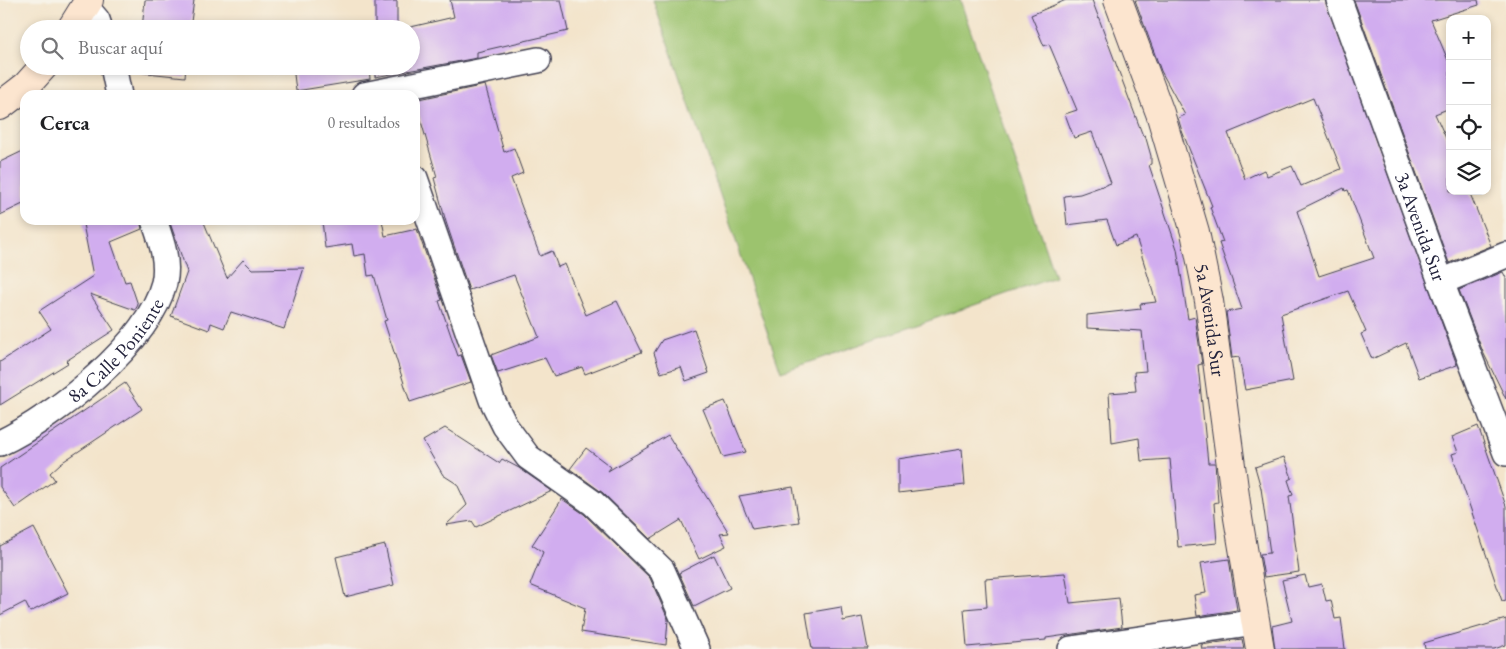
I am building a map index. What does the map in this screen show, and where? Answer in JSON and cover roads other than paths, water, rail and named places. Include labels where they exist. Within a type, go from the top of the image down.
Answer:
[{"type":"street","name":"5a Avenida Sur","points":[[1118,0],[1160,112],[1195,232],[1209,301],[1238,518],[1260,649]]},
{"type":"street","name":"3a Avenida Sur","points":[[1339,0],[1441,282],[1506,453]]},
{"type":"street","points":[[77,20],[87,3],[97,20]]},
{"type":"street","points":[[397,90],[538,60]]},
{"type":"street","points":[[21,90],[36,75]]},
{"type":"street","points":[[115,75],[118,90]]},
{"type":"street","points":[[0,106],[20,91]]},
{"type":"street","points":[[420,192],[492,400],[505,426],[528,457],[593,503],[662,570],[697,649]]},
{"type":"street","name":"8a Calle Poniente","points":[[0,443],[36,423],[73,395],[110,364],[133,338],[155,307],[164,283],[166,260],[156,225]]},
{"type":"street","points":[[1441,282],[1506,255]]},
{"type":"street","points":[[1071,649],[1256,622]]}]
